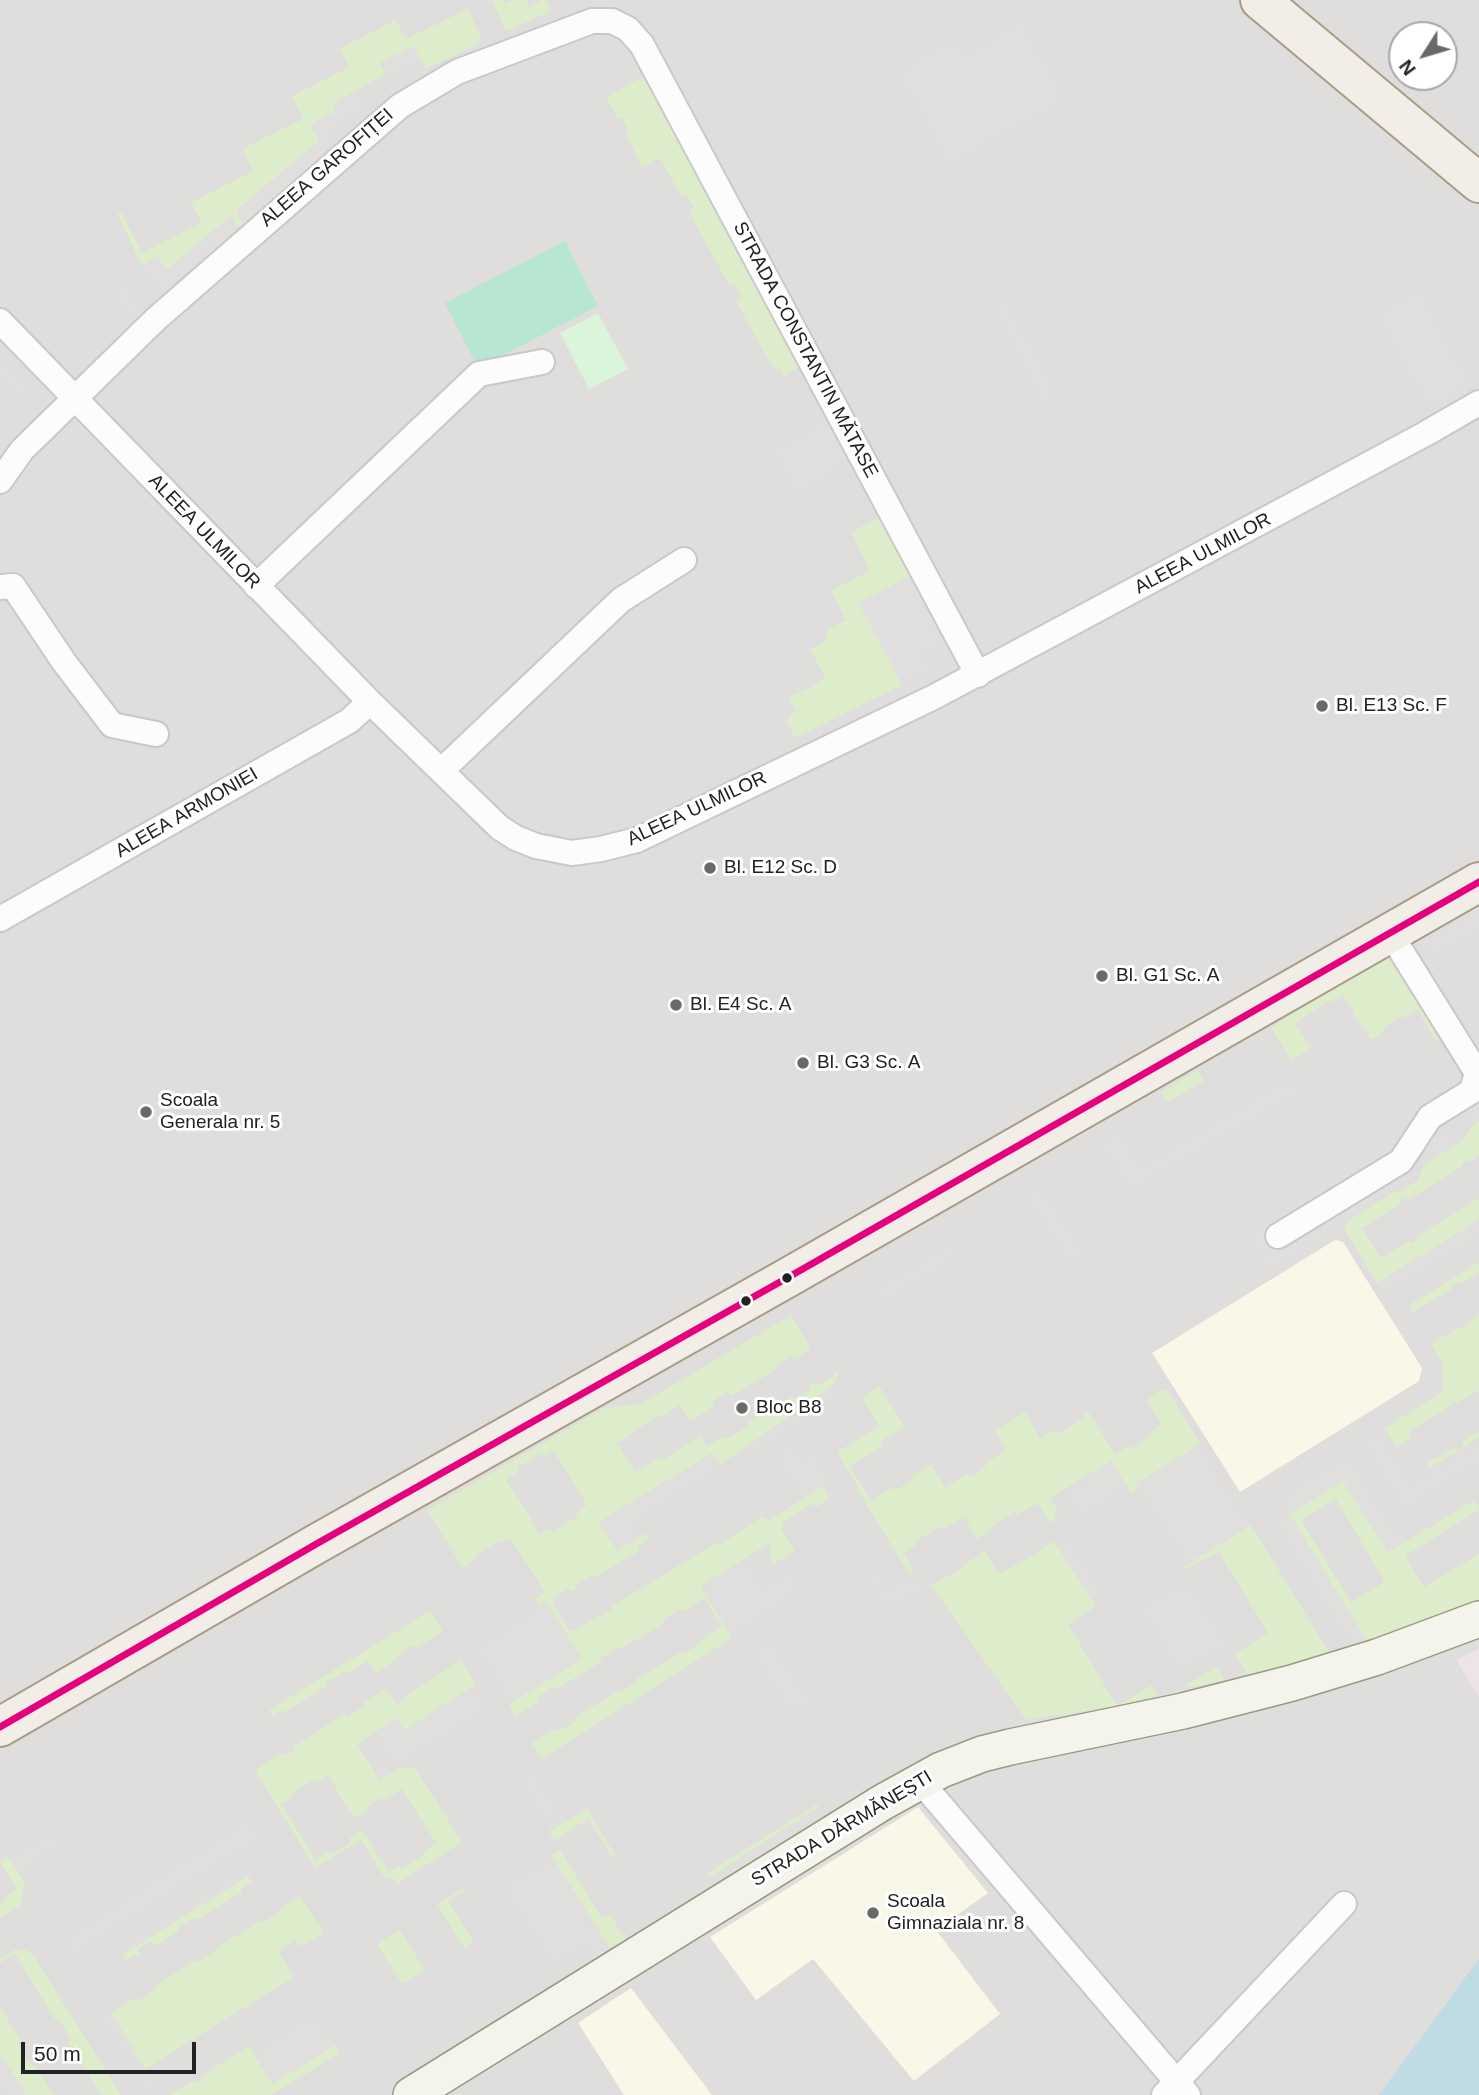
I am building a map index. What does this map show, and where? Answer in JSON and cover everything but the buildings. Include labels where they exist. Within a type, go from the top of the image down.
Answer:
[{"type":"main road","points":[[1260,0],[1479,183]]},
{"type":"main road","points":[[0,1727],[1479,883]]},
{"type":"street","name":"ALEEA GAROFIȚEI","points":[[0,481],[22,450],[156,319],[400,106],[457,72],[592,21],[612,21],[628,29]]},
{"type":"street","name":"STRADA CONSTANTIN MĂTASE","points":[[628,29],[642,45],[978,675]]},
{"type":"street","name":"ALEEA ULMILOR","points":[[0,321],[370,702],[500,828],[536,846],[562,852],[601,849],[637,840],[978,675],[1479,403]]},
{"type":"street","points":[[256,586],[479,374],[542,362]]},
{"type":"street","points":[[441,771],[621,600],[684,560]]},
{"type":"street","points":[[0,587],[13,586],[64,662],[112,725],[156,734]]},
{"type":"street","name":"ALEEA ARMONIEI","points":[[0,919],[349,721],[370,702]]},
{"type":"street","points":[[1278,1236],[1401,1161],[1430,1117],[1472,1091],[1478,1072],[1390,933]]},
{"type":"street","name":"STRADA DĂRMĂNEȘTI","points":[[411,2095],[920,1781],[982,1754],[1183,1712],[1292,1683],[1377,1657],[1479,1619]]},
{"type":"street","points":[[920,1781],[1176,2091],[1344,1904]]},
{"type":"shaded area","points":[[0,0],[1479,0],[1479,2095],[0,2095]]},
{"type":"shaded area","points":[[1023,19],[1069,100],[948,168],[894,70],[956,36],[965,51]]},
{"type":"shaded area","points":[[414,46],[421,61],[388,78],[380,63]]},
{"type":"shaded area","points":[[360,88],[370,106],[342,122],[345,127],[333,133],[341,141],[243,224],[236,211],[319,141],[310,125],[336,111],[332,104]]},
{"type":"shaded area","points":[[230,216],[239,228],[166,290],[151,284],[142,266],[158,257],[166,271]]},
{"type":"shaded area","points":[[126,281],[141,312],[127,318],[112,288]]},
{"type":"shaded area","points":[[1002,287],[1058,392],[1045,409],[991,310]]},
{"type":"shaded area","points":[[1420,288],[1474,386],[1427,411],[1374,313]]},
{"type":"shaded area","points":[[0,357],[32,391],[30,412],[0,380]]},
{"type":"shaded area","points":[[828,418],[853,464],[796,495],[770,450]]},
{"type":"shaded area","points":[[911,576],[948,645],[927,656],[933,669],[902,685],[859,603]]},
{"type":"shaded area","points":[[1479,908],[1479,933],[1431,962],[1420,943]]},
{"type":"shaded area","points":[[1291,1075],[1302,1093],[1130,1193],[1099,1144],[1120,1126],[1143,1164]]},
{"type":"shaded area","points":[[1479,1095],[1479,1121],[1472,1126],[1460,1107]]},
{"type":"shaded area","points":[[1449,1126],[1460,1142],[1431,1161],[1420,1144]]},
{"type":"shaded area","points":[[1395,1145],[1414,1176],[1347,1218],[1342,1228],[1268,1274],[1246,1238]]},
{"type":"shaded area","points":[[1041,1182],[1089,1257],[1071,1269],[1023,1194]]},
{"type":"shaded area","points":[[1479,1220],[1479,1238],[1385,1296],[1377,1283]]},
{"type":"shaded area","points":[[1335,1240],[1343,1242],[1422,1368],[1419,1381],[1240,1492],[1152,1353]]},
{"type":"shaded area","points":[[954,1241],[963,1256],[876,1307],[867,1292]]},
{"type":"shaded area","points":[[834,1385],[842,1396],[739,1467],[732,1457]]},
{"type":"shaded area","points":[[1381,1431],[1412,1482],[1479,1441],[1479,1466],[1403,1511],[1361,1444]]},
{"type":"shaded area","points":[[790,1440],[801,1457],[813,1450],[874,1548],[865,1553],[823,1486],[801,1500],[770,1452]]},
{"type":"shaded area","points":[[1201,1444],[1251,1525],[1185,1566],[1135,1484]]},
{"type":"shaded area","points":[[1348,1452],[1405,1542],[1388,1553],[1343,1481],[1289,1514],[1278,1497]]},
{"type":"shaded area","points":[[713,1453],[723,1469],[634,1524],[641,1536],[617,1551],[599,1522]]},
{"type":"shaded area","points":[[1111,1461],[1129,1489],[1080,1519],[1063,1491]]},
{"type":"shaded area","points":[[1289,1514],[1368,1643],[1350,1649],[1273,1524]]},
{"type":"shaded area","points":[[1070,1537],[1107,1597],[1095,1605],[1057,1545]]},
{"type":"shaded area","points":[[867,1554],[888,1588],[914,1572],[925,1590],[887,1613],[855,1561]]},
{"type":"shaded area","points":[[747,1558],[764,1586],[790,1570],[804,1591],[732,1638],[701,1587]]},
{"type":"shaded area","points":[[1188,1579],[1229,1645],[1179,1675],[1138,1609]]},
{"type":"shaded area","points":[[546,1601],[582,1659],[509,1704],[474,1649]]},
{"type":"shaded area","points":[[771,1638],[813,1701],[790,1715],[749,1652]]},
{"type":"shaded area","points":[[1479,1649],[1479,1696],[1456,1660]]},
{"type":"shaded area","points":[[476,1684],[491,1708],[380,1780],[374,1770],[389,1760],[372,1734],[396,1718],[405,1730]]},
{"type":"shaded area","points":[[533,1769],[565,1820],[549,1830],[517,1778]]},
{"type":"shaded area","points":[[918,1807],[988,1893],[936,1930],[1000,2014],[914,2081],[813,1959],[756,2000],[710,1937]]},
{"type":"shaded area","points":[[813,1811],[826,1818],[720,1886],[709,1878]]},
{"type":"shaded area","points":[[250,1818],[263,1839],[74,1955],[62,1937]]},
{"type":"shaded area","points":[[51,1830],[61,1847],[19,1873],[8,1856]]},
{"type":"shaded area","points":[[272,1851],[276,1858],[88,1976],[162,2095],[148,2095],[81,1987],[96,1961]]},
{"type":"shaded area","points":[[551,1855],[612,1952],[593,1964],[583,1949],[552,1969],[501,1887]]},
{"type":"shaded area","points":[[631,1988],[712,2095],[624,2095],[578,2023]]},
{"type":"shaded area","points":[[315,2013],[335,2045],[272,2084],[253,2052]]},
{"type":"shaded area","points":[[0,2053],[26,2095],[4,2095],[0,2088]]},
{"type":"green space","points":[[492,0],[502,0],[504,4],[513,0],[526,0],[529,7],[546,0],[551,11],[509,30],[505,29]]},
{"type":"green space","points":[[468,9],[481,37],[477,45],[425,69],[414,47],[380,63],[386,74],[333,103],[336,111],[319,141],[236,211],[243,224],[239,228],[230,217],[165,271],[158,257],[142,266],[117,214],[121,212],[142,253],[201,223],[191,202],[253,171],[242,149],[303,119],[292,96],[349,67],[340,48],[396,20],[406,39]]},
{"type":"green space","points":[[644,76],[801,366],[784,376],[779,368],[774,370],[736,301],[742,297],[734,283],[729,285],[689,212],[694,208],[686,194],[681,196],[660,158],[642,167],[625,132],[628,130],[622,118],[618,119],[606,97]]},
{"type":"green space","points":[[565,241],[598,306],[478,368],[445,303]]},
{"type":"green space","points":[[598,313],[628,369],[589,389],[560,333]]},
{"type":"green space","points":[[880,517],[911,576],[859,603],[902,685],[795,738],[786,721],[790,718],[789,715],[796,711],[788,697],[810,688],[825,677],[810,649],[828,640],[825,632],[846,620],[831,591],[870,571],[851,532]]},
{"type":"green space","points":[[1391,954],[1442,1038],[1436,1042],[1418,1010],[1383,1028],[1384,1032],[1371,1040],[1343,995],[1330,1003],[1328,1001],[1295,1024],[1312,1048],[1291,1060],[1271,1027]]},
{"type":"green space","points":[[1198,1070],[1204,1081],[1170,1101],[1166,1100],[1161,1092]]},
{"type":"green space","points":[[1479,1121],[1479,1156],[1470,1162],[1468,1160],[1463,1166],[1408,1200],[1406,1197],[1399,1201],[1401,1204],[1362,1228],[1381,1258],[1409,1241],[1411,1244],[1418,1239],[1417,1236],[1479,1198],[1479,1220],[1377,1283],[1344,1229],[1349,1220],[1396,1190],[1398,1193],[1417,1181],[1425,1164],[1464,1139],[1472,1126]]},
{"type":"green space","points":[[1479,1262],[1479,1273],[1451,1286],[1452,1289],[1411,1313],[1411,1304]]},
{"type":"green space","points":[[791,1315],[811,1349],[775,1366],[776,1369],[732,1396],[728,1392],[712,1402],[714,1407],[690,1421],[680,1405],[660,1418],[657,1416],[617,1444],[635,1472],[659,1458],[661,1461],[700,1436],[707,1446],[725,1436],[727,1439],[748,1426],[747,1423],[793,1396],[795,1399],[811,1390],[809,1386],[815,1383],[817,1386],[834,1376],[835,1371],[838,1375],[834,1385],[720,1465],[712,1453],[599,1522],[617,1550],[646,1533],[650,1539],[637,1547],[639,1551],[595,1577],[593,1575],[575,1585],[577,1588],[570,1592],[568,1589],[553,1598],[553,1603],[570,1632],[613,1609],[612,1606],[718,1542],[720,1544],[760,1519],[760,1516],[769,1520],[823,1486],[830,1498],[816,1507],[813,1503],[782,1523],[784,1527],[781,1529],[795,1551],[772,1565],[770,1543],[701,1586],[732,1638],[542,1759],[532,1743],[555,1729],[557,1732],[576,1721],[574,1718],[619,1690],[621,1692],[636,1682],[635,1680],[681,1652],[683,1654],[722,1626],[704,1598],[682,1612],[680,1609],[663,1620],[664,1623],[619,1650],[617,1648],[600,1659],[601,1662],[557,1689],[555,1686],[538,1697],[540,1701],[515,1716],[509,1704],[582,1659],[545,1602],[540,1606],[535,1599],[545,1592],[510,1538],[501,1543],[499,1541],[475,1556],[476,1560],[463,1568],[427,1510],[604,1408],[641,1404]],"holes":[[[553,1450],[587,1505],[576,1512],[578,1516],[553,1532],[550,1528],[539,1534],[506,1480],[519,1472],[517,1468],[542,1453],[544,1456]]]},
{"type":"green space","points":[[1479,1315],[1479,1390],[1456,1403],[1455,1401],[1408,1432],[1411,1438],[1396,1447],[1385,1428],[1443,1391],[1443,1364],[1431,1344],[1459,1327],[1461,1329]]},
{"type":"green space","points":[[879,1386],[905,1427],[881,1441],[883,1446],[850,1466],[871,1500],[894,1487],[896,1490],[913,1480],[911,1476],[931,1465],[945,1487],[967,1474],[970,1477],[1006,1450],[995,1431],[1025,1412],[1040,1439],[1054,1430],[1057,1434],[1085,1417],[1083,1414],[1088,1411],[1115,1454],[1128,1446],[1131,1448],[1151,1436],[1149,1433],[1162,1425],[1146,1400],[1166,1388],[1201,1444],[1136,1484],[1139,1489],[1131,1494],[1111,1461],[1050,1498],[1057,1509],[1054,1520],[1050,1523],[1038,1503],[1017,1515],[1015,1512],[977,1539],[964,1517],[943,1529],[941,1526],[914,1542],[915,1546],[904,1553],[914,1571],[909,1574],[837,1452],[879,1426],[862,1397]]},
{"type":"green space","points":[[1479,1431],[1479,1438],[1430,1468],[1427,1463],[1455,1447],[1457,1450],[1464,1445],[1462,1441]]},
{"type":"green space","points":[[1343,1481],[1388,1552],[1473,1501],[1479,1505],[1479,1510],[1405,1556],[1424,1587],[1479,1554],[1479,1601],[1368,1643],[1289,1514]],"holes":[[[1336,1499],[1385,1582],[1351,1602],[1301,1520]]]},
{"type":"green space","points":[[1251,1525],[1329,1652],[1327,1656],[1250,1679],[1235,1654],[1268,1633],[1219,1552],[1184,1570],[1183,1567]]},
{"type":"green space","points":[[1054,1541],[1096,1606],[1068,1624],[1117,1706],[1152,1685],[1158,1695],[1118,1706],[1026,1720],[931,1585],[964,1567],[985,1551],[999,1574]]},
{"type":"green space","points":[[430,1611],[443,1631],[439,1634],[416,1648],[413,1645],[396,1656],[398,1659],[376,1673],[368,1661],[347,1674],[345,1671],[326,1683],[327,1686],[284,1713],[282,1710],[272,1716],[269,1710]]},
{"type":"green space","points":[[461,1660],[476,1684],[404,1731],[396,1719],[357,1744],[380,1780],[399,1768],[415,1768],[462,1842],[397,1884],[392,1876],[386,1880],[361,1840],[315,1868],[255,1770],[282,1753],[285,1756],[294,1750],[293,1747],[345,1714],[347,1717],[386,1689],[397,1705],[404,1697]],"holes":[[[328,1775],[355,1818],[368,1810],[366,1807],[402,1789],[436,1843],[423,1852],[424,1855],[402,1869],[399,1866],[389,1872],[362,1830],[349,1838],[351,1842],[316,1860],[281,1804],[294,1796],[292,1793],[313,1780],[315,1783]]]},
{"type":"green space","points":[[1217,1667],[1225,1680],[1186,1688],[1185,1685]]},
{"type":"green space","points":[[817,1804],[819,1807],[709,1878],[706,1874]]},
{"type":"green space","points":[[587,1809],[616,1856],[613,1858],[588,1819],[554,1841],[549,1831]]},
{"type":"green space","points":[[560,1850],[602,1918],[610,1914],[627,1942],[612,1952],[551,1855]]},
{"type":"green space","points":[[8,1856],[25,1884],[20,1906],[0,1918],[0,1904],[6,1900],[4,1897],[17,1889],[0,1862]]},
{"type":"green space","points":[[248,1876],[252,1882],[241,1889],[242,1892],[197,1920],[194,1918],[178,1928],[179,1931],[156,1946],[151,1941],[137,1950],[140,1955],[138,1957],[136,1954],[126,1960],[123,1954]]},
{"type":"green space","points":[[465,1887],[466,1890],[448,1901],[474,1942],[464,1948],[437,1904]]},
{"type":"green space","points":[[300,1896],[324,1933],[300,1947],[295,1940],[278,1951],[294,1977],[145,2069],[111,2013],[135,1998],[138,2001],[156,1989],[155,1986],[196,1960],[198,1962],[216,1951],[216,1948],[260,1921],[261,1923],[279,1913],[278,1910]]},
{"type":"green space","points":[[400,1930],[425,1970],[402,1984],[377,1944]]},
{"type":"green space","points":[[14,1950],[27,1950],[35,1958],[121,2095],[101,2095],[68,2042],[71,2040],[59,2019],[56,2021],[15,1954],[0,1963],[0,1958]]},
{"type":"green space","points":[[0,2007],[21,2041],[18,2044],[32,2066],[35,2065],[53,2095],[26,2095],[0,2053]]},
{"type":"green space","points":[[335,2045],[340,2053],[271,2095],[169,2095],[192,2081],[195,2084],[203,2079],[201,2076],[249,2046],[272,2083]]},
{"type":"water","points":[[1479,1959],[1479,2095],[1379,2095],[1462,1982]]},
{"type":"transit line","points":[[0,1727],[1479,882]]},
{"type":"place","name":"Bl. E13 Sc. F","points":[[1322,706]]},
{"type":"place","name":"Bl. E12 Sc. D","points":[[710,868]]},
{"type":"place","name":"Bl. G1 Sc. A","points":[[1102,976]]},
{"type":"place","name":"Bl. E4 Sc. A","points":[[676,1005]]},
{"type":"place","name":"Bl. G3 Sc. A","points":[[803,1063]]},
{"type":"place","name":"Scoala Generala nr. 5","points":[[146,1112]]},
{"type":"place","name":"Bloc B8","points":[[742,1408]]},
{"type":"place","name":"Scoala Gimnaziala nr. 8","points":[[873,1913]]}]
